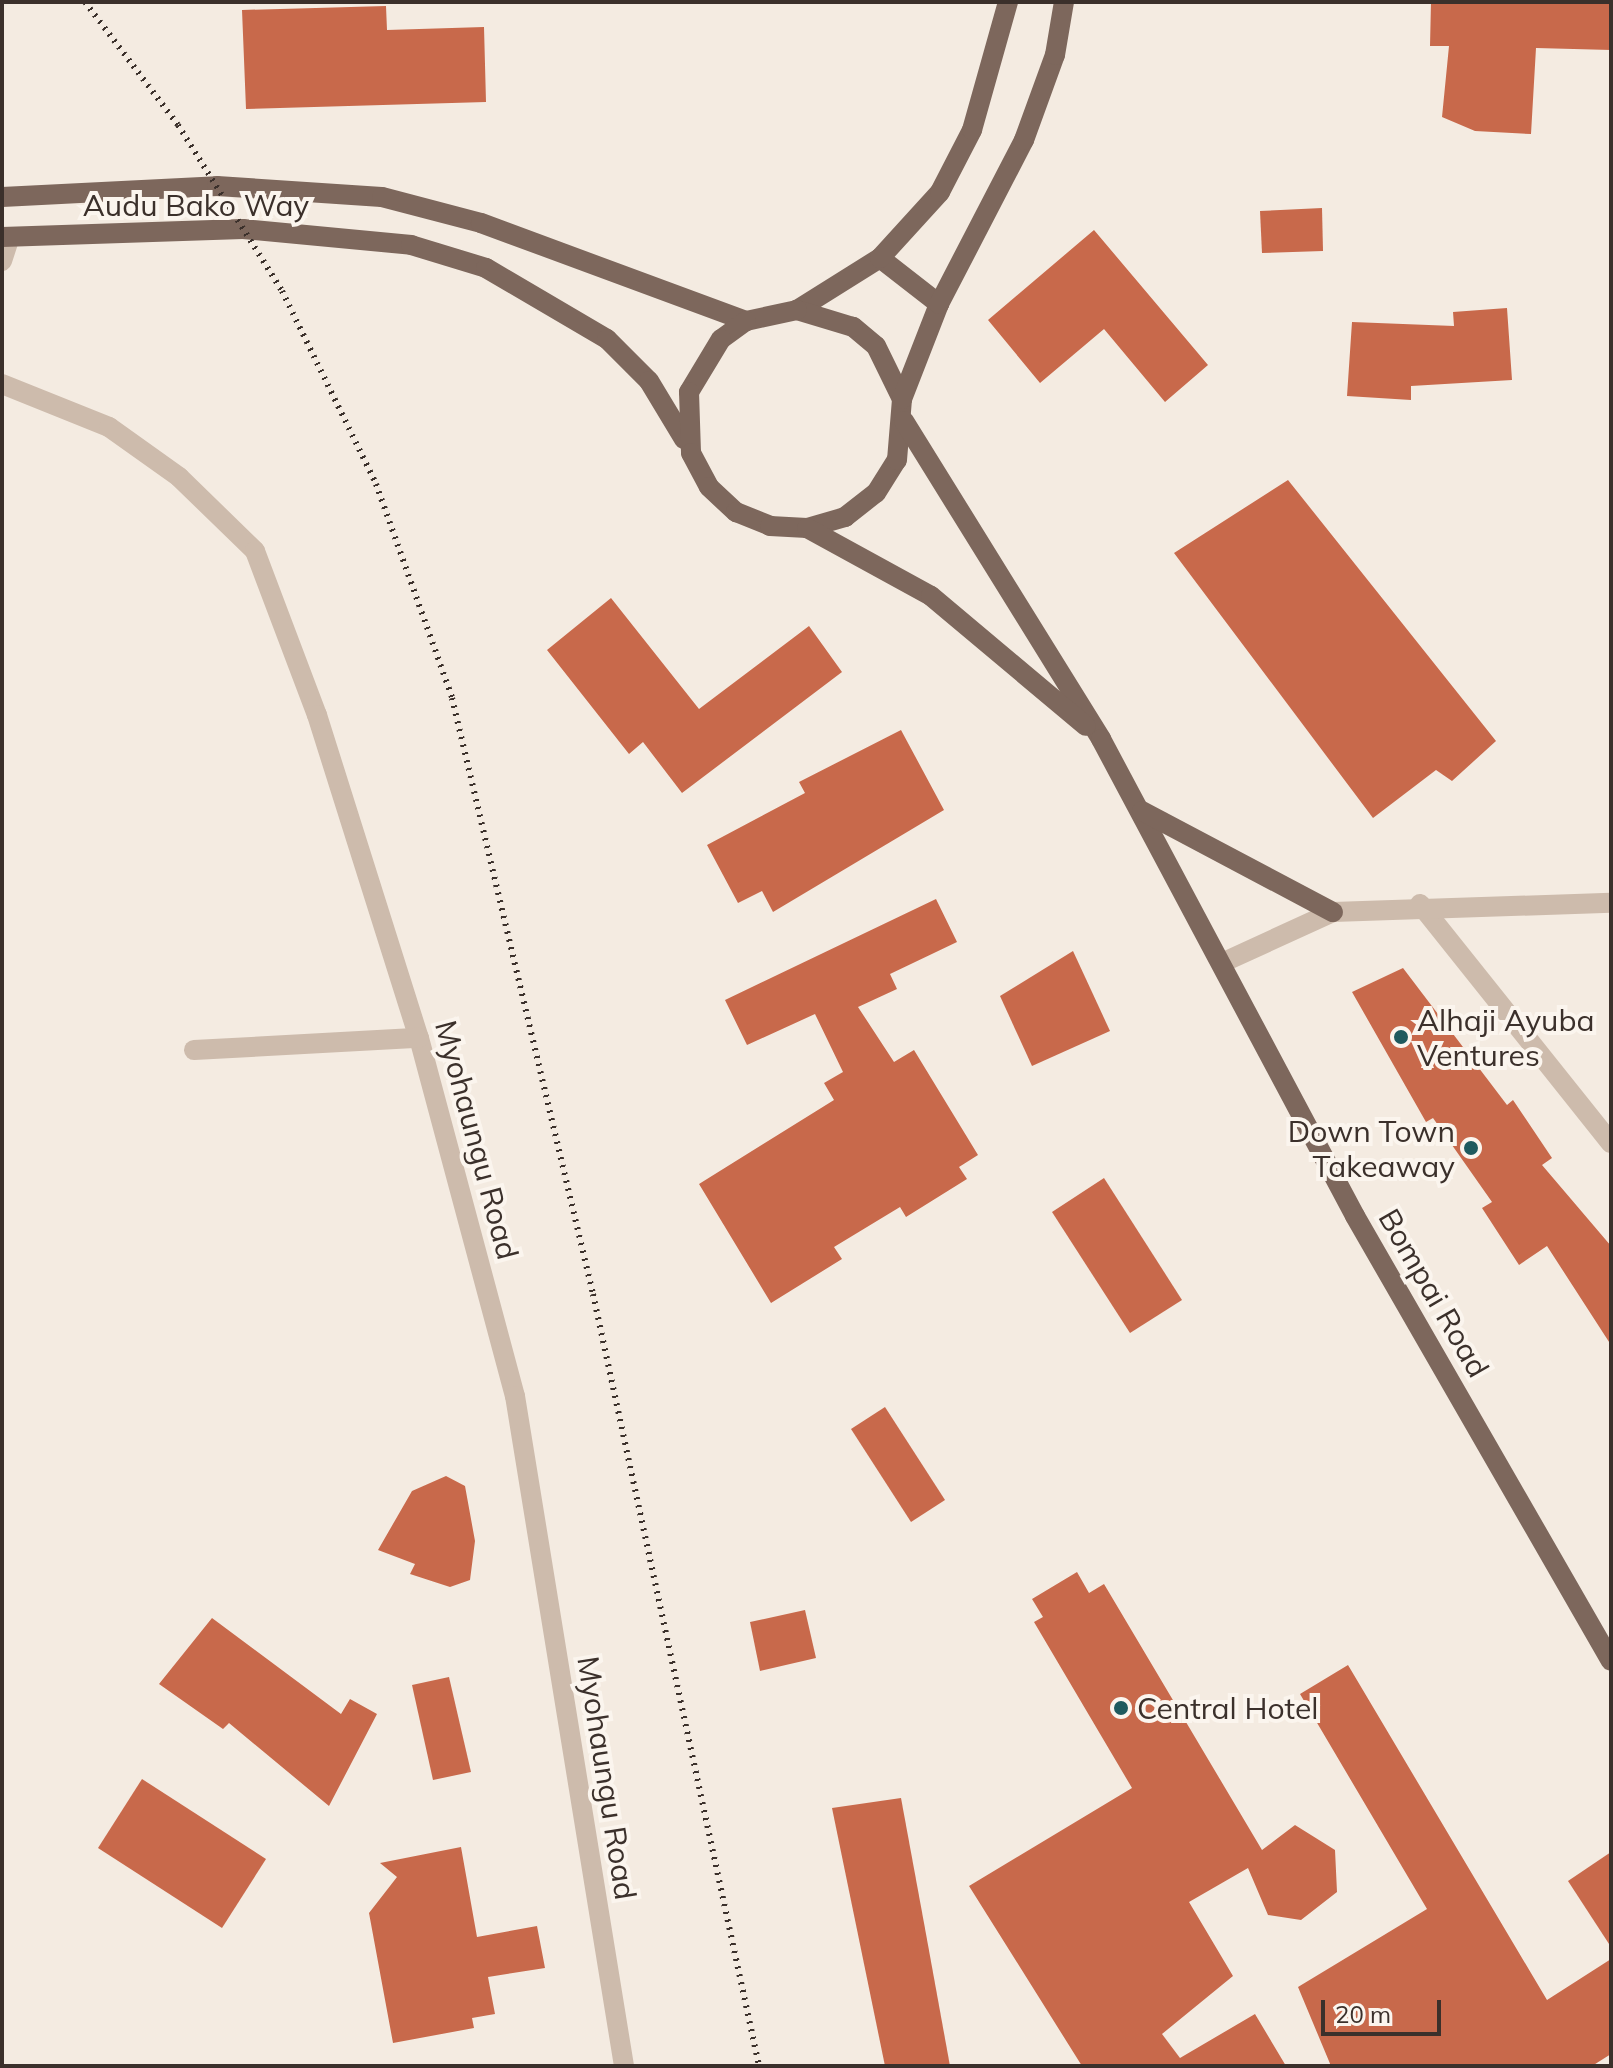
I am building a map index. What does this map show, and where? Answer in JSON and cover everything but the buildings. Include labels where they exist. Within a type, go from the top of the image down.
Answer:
[{"type":"main road","points":[[797,310],[853,327],[876,346],[902,399],[904,421],[897,460],[876,493],[845,517],[807,528],[770,526],[736,512],[709,487],[691,453],[689,392],[721,339],[746,321],[797,310],[880,258],[940,192],[972,130],[1008,2]]},
{"type":"main road","points":[[902,399],[939,304],[1024,140],[1055,55],[1064,2]]},
{"type":"main road","name":"Audu Bako Way","points":[[2,197],[217,186],[382,197],[481,223],[746,321]]},
{"type":"main road","name":"Audu Bako Way","points":[[6,237],[259,230],[411,245],[486,268],[607,339],[649,381],[691,453]]},
{"type":"main road","points":[[880,258],[939,304]]},
{"type":"main road","name":"Bompai Road","points":[[904,421],[1101,739],[1226,961],[1355,1216],[1611,1661]]},
{"type":"main road","points":[[807,528],[931,596],[1101,739]]},
{"type":"main road","points":[[1141,811],[1333,912]]},
{"type":"street","points":[[2,261],[6,237]]},
{"type":"street","name":"Myohaungu Road","points":[[2,384],[109,427],[179,477],[255,551],[317,715],[419,1038],[515,1396],[624,2066]]},
{"type":"street","points":[[1226,961],[1333,912],[1420,904],[1611,903]]},
{"type":"street","points":[[1420,904],[1611,1143]]},
{"type":"street","points":[[194,1050],[419,1038]]},
{"type":"railway","points":[[85,2],[178,125],[282,291],[376,484],[452,698],[593,1294],[759,2066]]},
{"type":"place","name":"Alhaji Ayuba Ventures","points":[[1401,1037]]},
{"type":"place","name":"Down Town Takeaway","points":[[1471,1148]]},
{"type":"place","name":"Central Hotel","points":[[1121,1708]]}]
